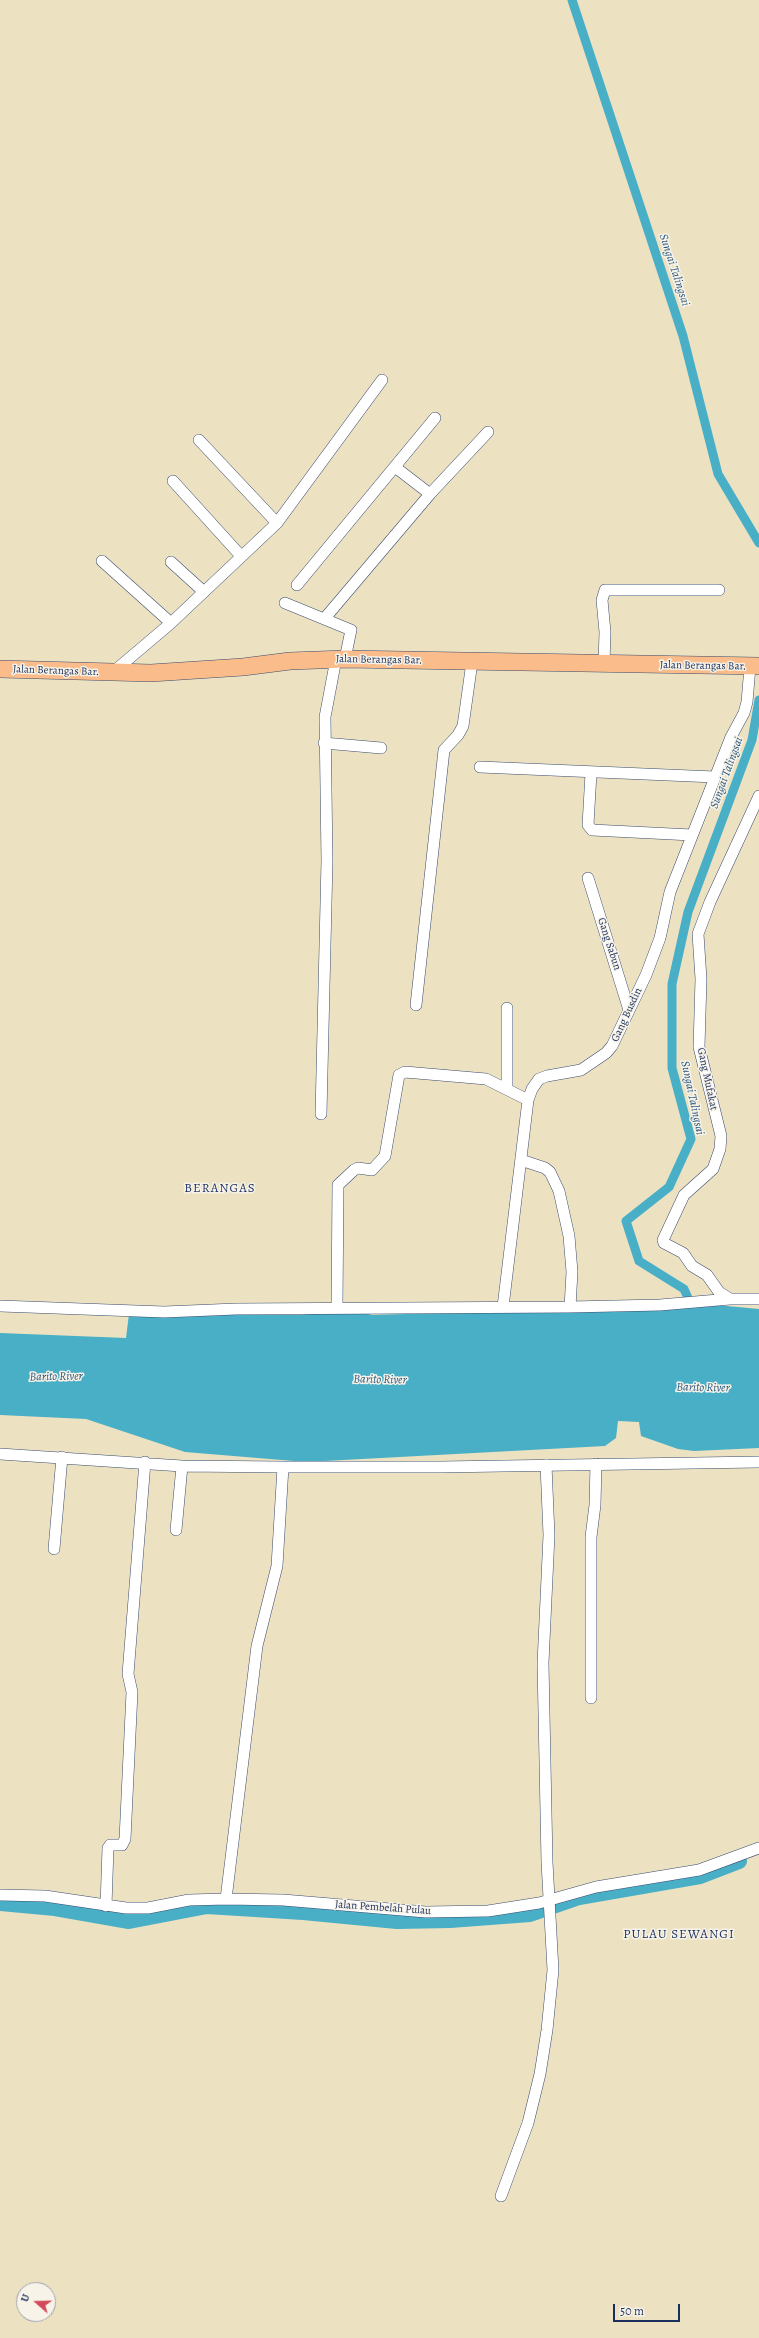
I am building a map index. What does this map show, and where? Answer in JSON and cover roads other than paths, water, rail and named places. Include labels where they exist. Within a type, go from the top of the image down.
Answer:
[{"type":"main road","name":"Jalan Berangas Bar.","points":[[0,669],[112,673],[243,667],[290,661],[341,659],[756,666]]},
{"type":"street","points":[[112,673],[171,623],[277,523],[382,380]]},
{"type":"street","points":[[297,585],[435,418]]},
{"type":"street","points":[[325,618],[430,494],[488,432]]},
{"type":"street","points":[[199,440],[277,523]]},
{"type":"street","points":[[396,467],[430,494]]},
{"type":"street","points":[[173,480],[241,556]]},
{"type":"street","points":[[102,561],[171,623]]},
{"type":"street","points":[[171,562],[204,592]]},
{"type":"street","points":[[604,664],[605,632],[602,600],[605,590],[720,590]]},
{"type":"street","points":[[286,604],[325,618],[351,630],[341,659],[325,717],[324,743],[327,861],[321,1114]]},
{"type":"street","points":[[416,1005],[444,755],[446,747],[458,735],[463,726],[472,662]]},
{"type":"street","name":"Gang Busdin","points":[[503,1307],[528,1100],[532,1089],[539,1079],[581,1070],[606,1053],[612,1046],[660,938],[670,892],[730,737],[745,707],[756,666]]},
{"type":"street","points":[[324,743],[381,748]]},
{"type":"street","points":[[480,767],[591,773],[715,777]]},
{"type":"street","points":[[591,773],[588,825],[592,830],[692,835]]},
{"type":"street","name":"Gang Mufakat","points":[[728,1299],[719,1292],[706,1275],[692,1266],[683,1253],[664,1243],[663,1240],[684,1195],[713,1169],[720,1149],[721,1136],[699,1047],[701,979],[698,934],[710,902],[759,796]]},
{"type":"street","name":"Gang Sabun","points":[[588,878],[629,1010]]},
{"type":"street","points":[[507,1008],[507,1088]]},
{"type":"street","points":[[337,1308],[338,1185],[358,1168],[372,1170],[385,1156],[399,1076],[405,1072],[486,1080],[507,1088],[528,1100]]},
{"type":"street","points":[[521,1160],[545,1168],[550,1172],[559,1191],[569,1236],[572,1272],[570,1307]]},
{"type":"street","points":[[0,1306],[164,1312],[337,1308],[570,1307],[665,1304],[728,1299],[759,1299]]},
{"type":"street","points":[[0,1454],[145,1462],[182,1466],[440,1467],[546,1464],[759,1462]]},
{"type":"street","points":[[54,1549],[62,1457]]},
{"type":"street","points":[[106,1906],[108,1848],[110,1845],[122,1845],[125,1840],[132,1692],[128,1674],[145,1462]]},
{"type":"street","points":[[501,2196],[528,2123],[547,2030],[553,1970],[549,1907],[543,1663],[549,1535],[546,1464]]},
{"type":"street","points":[[591,1698],[591,1537],[595,1505],[596,1464]]},
{"type":"street","points":[[176,1530],[182,1466]]},
{"type":"street","points":[[226,1899],[257,1646],[277,1566],[283,1467]]},
{"type":"street","name":"Jalan Pembelah Pulau","points":[[0,1895],[44,1896],[106,1906],[139,1908],[189,1900],[226,1899],[284,1900],[426,1912],[549,1907],[596,1887],[699,1870],[759,1848]]},
{"type":"water","name":"Barito River","points":[[716,1305],[759,1309],[759,1448],[694,1451],[678,1449],[641,1436],[639,1422],[618,1421],[616,1438],[605,1446],[306,1462],[185,1452],[86,1419],[0,1415],[0,1333],[126,1338],[129,1314],[300,1315],[354,1310],[372,1315]]},
{"type":"waterway","name":"Sungai Talingsai","points":[[572,0],[683,336],[718,474],[759,543]]},
{"type":"waterway","name":"Sungai Talingsai","points":[[692,1307],[684,1289],[639,1261],[626,1221],[669,1187],[691,1139],[672,1068],[672,984],[688,912],[752,740],[759,700]]},
{"type":"waterway","points":[[0,1903],[55,1908],[129,1921],[207,1906],[303,1912],[397,1921],[450,1920],[530,1914],[579,1897],[700,1876],[739,1861]]},
{"type":"district","name":"BERANGAS","points":[[220,1189]]},
{"type":"district","name":"PULAU SEWANGI","points":[[679,1935]]}]
